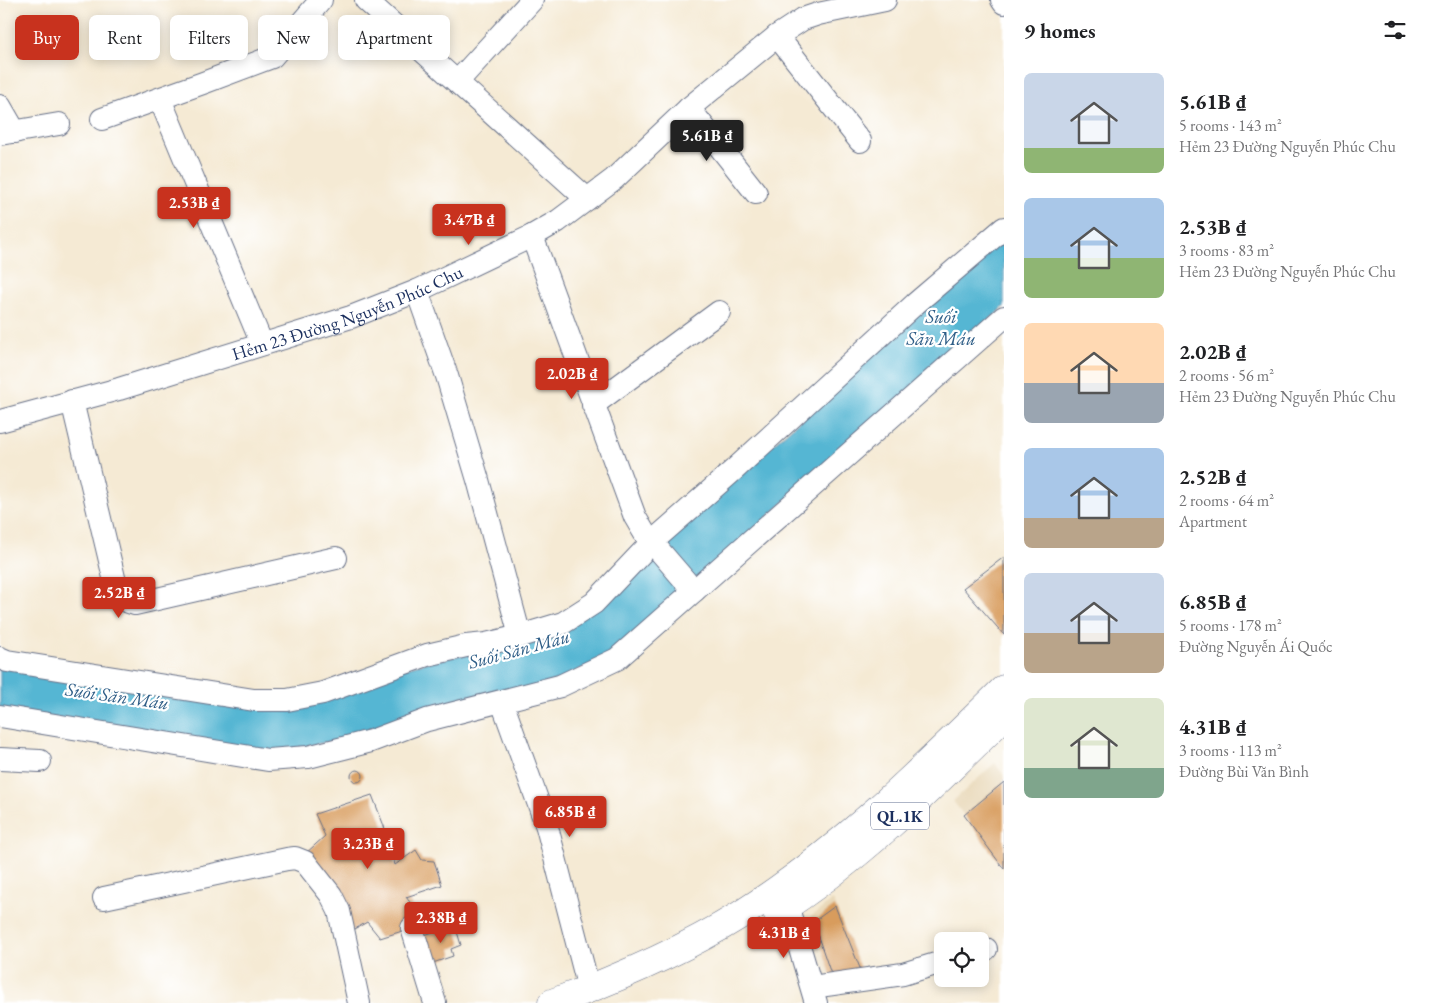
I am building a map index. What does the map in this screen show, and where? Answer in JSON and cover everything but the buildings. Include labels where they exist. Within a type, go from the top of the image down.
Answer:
[{"type":"main road","name":"QL.1K","points":[[782,897],[930,762],[1004,688]]},
{"type":"main road","name":"QL.1K","points":[[552,1003],[598,996],[639,969],[731,920],[822,880],[881,833],[1004,716]]},
{"type":"street","points":[[102,119],[272,57],[321,0]]},
{"type":"street","points":[[366,0],[587,199]]},
{"type":"street","points":[[458,81],[532,0]]},
{"type":"street","name":"Hẻm 23 Đường Nguyễn Phúc Chu","points":[[0,421],[119,389],[351,317],[417,292],[532,236],[558,221],[614,179],[688,108],[777,36],[803,19],[885,0]]},
{"type":"street","points":[[777,36],[860,141]]},
{"type":"street","points":[[160,99],[262,344]]},
{"type":"street","points":[[0,106],[8,133],[59,124]]},
{"type":"street","points":[[688,108],[756,193]]},
{"type":"street","points":[[0,658],[7,661],[254,700],[287,700],[323,693],[426,655],[466,646],[486,644],[563,623],[594,603],[652,542],[735,469],[915,304],[1004,228]]},
{"type":"street","points":[[532,236],[636,517],[645,534],[694,591]]},
{"type":"street","points":[[417,292],[447,376],[473,461],[520,636]]},
{"type":"street","points":[[593,405],[719,312]]},
{"type":"street","points":[[0,716],[268,760],[308,757],[371,742],[427,720],[560,686],[617,659],[1004,317]]},
{"type":"street","points":[[72,402],[116,586],[123,600],[135,604],[336,558]]},
{"type":"street","points":[[502,702],[547,827],[598,996]]},
{"type":"street","points":[[0,759],[40,761]]},
{"type":"street","points":[[104,898],[286,859],[295,858],[305,862],[332,895],[338,911],[359,1003]]},
{"type":"street","points":[[782,897],[814,995],[903,974],[934,964]]},
{"type":"street","points":[[412,928],[435,1003]]},
{"type":"shaded area","points":[[995,763],[1004,776],[1004,869],[953,801]]},
{"type":"shaded area","points":[[833,900],[862,973],[817,980],[803,923]]},
{"type":"water","name":"Suối Săn Máu","points":[[1004,237],[1004,307],[614,653],[558,680],[370,734],[268,753],[0,709],[0,665],[258,708],[427,662],[522,643],[652,553]]}]
